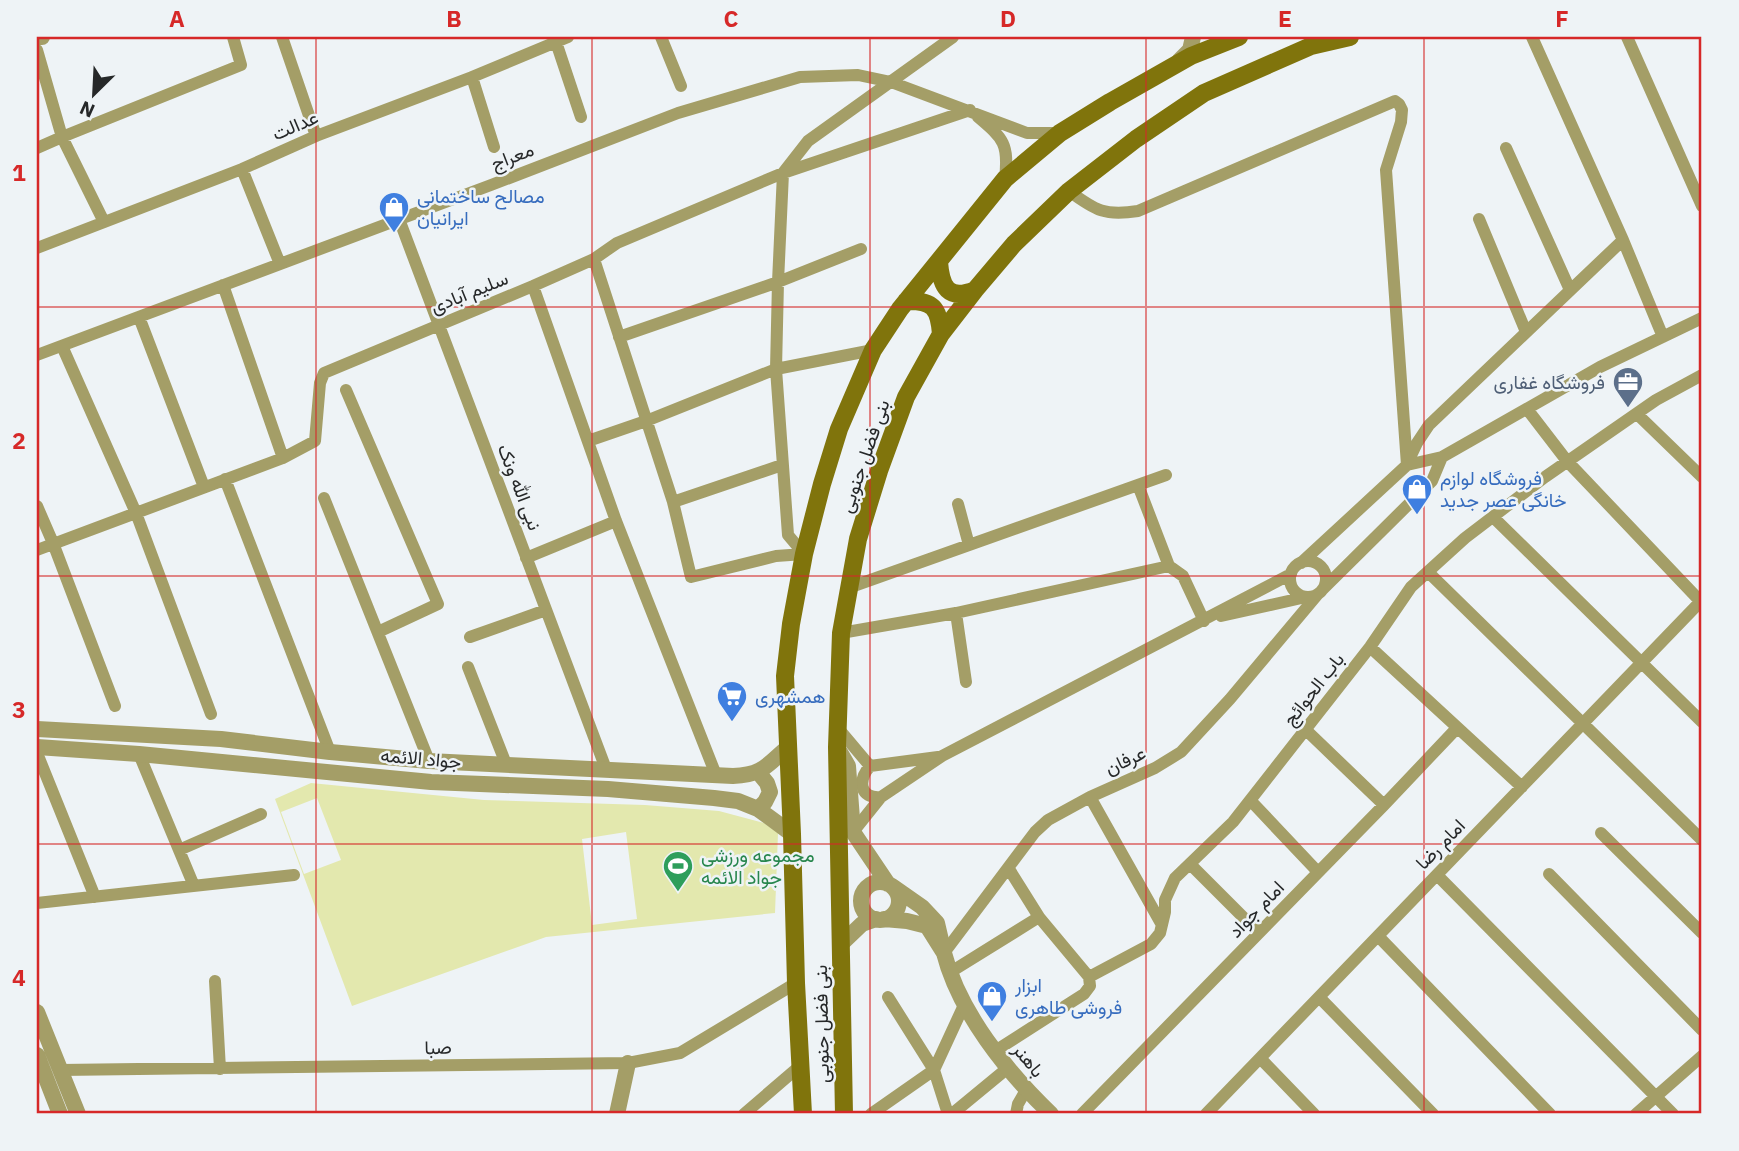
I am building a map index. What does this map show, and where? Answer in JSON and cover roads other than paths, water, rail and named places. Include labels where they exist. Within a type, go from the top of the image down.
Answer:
[{"type":"main road","name":"بنی فضل جنوبی","points":[[803,1114],[785,676],[804,554],[839,429],[873,350],[906,302],[1005,179],[1060,133],[1110,102],[1191,56],[1238,37]]},
{"type":"main road","name":"بنی فضل جنوبی","points":[[844,1114],[837,747],[841,634],[858,539],[906,397],[941,334],[975,290],[1014,244],[1069,191],[1136,139],[1204,93],[1311,46],[1350,37]]},
{"type":"main road","points":[[939,262],[940,278],[951,292],[957,295],[975,290]]},
{"type":"main road","points":[[906,302],[917,301],[933,308],[939,314],[941,334]]},
{"type":"street","points":[[37,148],[242,65],[233,37]]},
{"type":"street","points":[[282,37],[316,136]]},
{"type":"street","points":[[662,37],[681,86]]},
{"type":"street","points":[[804,554],[788,535],[776,369],[783,173],[808,141],[953,37]]},
{"type":"street","points":[[1175,65],[1190,50],[1193,37]]},
{"type":"street","points":[[1532,37],[1623,240],[1663,337]]},
{"type":"street","points":[[1626,37],[1702,206]]},
{"type":"street","points":[[562,39],[582,117]]},
{"type":"street","name":"عدالت","points":[[37,248],[242,169],[316,136],[472,77],[562,39]]},
{"type":"street","points":[[37,50],[62,137],[104,222]]},
{"type":"street","name":"معراج","points":[[37,355],[678,113],[800,77],[858,75],[891,82],[1027,133],[1060,133]]},
{"type":"street","points":[[472,77],[494,147]]},
{"type":"street","points":[[1069,191],[1089,206],[1105,213],[1138,211],[1395,101],[1399,104],[1402,110],[1401,122],[1385,170],[1407,465]]},
{"type":"street","name":"معراج","points":[[970,110],[999,135],[1007,156],[1005,179]]},
{"type":"street","name":"سلیم آبادی","points":[[37,550],[283,458],[315,442],[320,383],[324,373],[533,286],[594,259],[617,243],[783,173],[970,110]]},
{"type":"street","points":[[1506,148],[1570,290]]},
{"type":"street","points":[[242,169],[280,264]]},
{"type":"street","name":"نبی الله ونک","points":[[399,219],[606,769]]},
{"type":"street","points":[[1479,219],[1526,332]]},
{"type":"street","points":[[853,832],[881,797],[942,756],[1291,574],[1297,565],[1407,465],[1429,425],[1623,240]]},
{"type":"street","points":[[619,337],[778,282],[861,249]]},
{"type":"street","points":[[594,259],[673,502],[691,577],[776,556],[804,554]]},
{"type":"street","points":[[222,285],[283,458]]},
{"type":"street","points":[[533,286],[616,522],[716,775]]},
{"type":"street","points":[[139,317],[204,487]]},
{"type":"street","points":[[1407,465],[1442,457],[1600,367],[1702,318]]},
{"type":"street","points":[[62,345],[136,513],[211,714]]},
{"type":"street","points":[[588,441],[776,369],[873,350]]},
{"type":"street","name":"باب الحوائج","points":[[995,1051],[1084,993],[1090,986],[1089,977],[1151,944],[1160,933],[1165,900],[1175,878],[1233,822],[1370,647],[1411,587],[1465,538],[1567,461],[1656,400],[1702,375]]},
{"type":"street","points":[[346,390],[438,604],[378,632]]},
{"type":"street","points":[[1527,409],[1567,461],[1702,602]]},
{"type":"street","points":[[1637,414],[1702,477]]},
{"type":"street","name":"عرفان","points":[[944,953],[1035,832],[1048,820],[1090,797],[1155,768],[1181,752],[1230,699],[1315,594],[1432,481],[1442,457]]},
{"type":"street","points":[[673,502],[782,465]]},
{"type":"street","points":[[848,588],[1166,474]]},
{"type":"street","points":[[225,480],[330,752]]},
{"type":"street","points":[[1138,485],[1169,566],[1183,576],[1204,621]]},
{"type":"street","points":[[324,498],[429,761]]},
{"type":"street","points":[[958,504],[969,545]]},
{"type":"street","points":[[37,506],[115,706]]},
{"type":"street","points":[[1493,517],[1702,722]]},
{"type":"street","points":[[526,558],[616,522]]},
{"type":"street","points":[[1204,621],[1315,594],[1326,580],[1324,570],[1311,561],[1301,563]]},
{"type":"street","points":[[841,634],[956,613],[1169,566]]},
{"type":"street","points":[[1428,572],[1702,840]]},
{"type":"street","points":[[1291,574],[1295,591],[1315,594]]},
{"type":"street","name":"امام رضا","points":[[1206,1114],[1702,602]]},
{"type":"street","points":[[470,637],[546,610]]},
{"type":"street","points":[[956,613],[966,682]]},
{"type":"street","points":[[1370,647],[1522,787]]},
{"type":"street","points":[[468,667],[506,764]]},
{"type":"street","points":[[838,728],[870,766]]},
{"type":"street","name":"امام جواد","points":[[1082,1114],[1457,728]]},
{"type":"street","name":"جواد الائمه","points":[[37,729],[221,739],[429,761],[716,775],[749,775],[758,772]]},
{"type":"street","points":[[1306,730],[1384,806]]},
{"type":"street","name":"جواد الائمه","points":[[37,747],[431,782],[608,789],[714,798],[758,809],[792,834]]},
{"type":"street","points":[[758,809],[770,793],[767,783],[758,772],[788,747]]},
{"type":"street","name":"باهنر","points":[[837,747],[848,766],[853,832],[890,885],[922,907],[937,923],[949,973],[964,1005],[1026,1090],[1051,1114]]},
{"type":"street","points":[[37,753],[95,897]]},
{"type":"street","points":[[139,754],[194,886]]},
{"type":"street","points":[[881,797],[873,798],[864,789],[863,776],[870,766],[942,756]]},
{"type":"street","points":[[1090,797],[1162,925]]},
{"type":"street","points":[[1250,800],[1318,872]]},
{"type":"street","points":[[179,850],[261,814]]},
{"type":"street","points":[[1601,833],[1702,933]]},
{"type":"street","points":[[1190,864],[1259,933]]},
{"type":"street","points":[[1009,869],[1038,917],[1089,977]]},
{"type":"street","points":[[1549,874],[1702,1030]]},
{"type":"street","points":[[37,903],[293,875]]},
{"type":"street","points":[[1437,875],[1673,1114]]},
{"type":"street","points":[[840,945],[862,924],[891,917],[896,912],[899,905],[897,891],[881,882],[874,883],[864,891],[862,905],[870,916],[880,919]]},
{"type":"street","points":[[949,973],[1038,917]]},
{"type":"street","name":"باهنر","points":[[880,919],[927,926],[944,953]]},
{"type":"street","points":[[1378,936],[1550,1114]]},
{"type":"street","points":[[215,981],[220,1069]]},
{"type":"street","name":"صبا","points":[[60,1070],[628,1063],[680,1053],[796,983]]},
{"type":"street","points":[[888,997],[934,1070],[950,1114],[1009,1067]]},
{"type":"street","points":[[1319,997],[1433,1114]]},
{"type":"street","points":[[872,1114],[934,1070],[964,1005]]},
{"type":"street","points":[[37,1012],[78,1114]]},
{"type":"street","points":[[37,1055],[60,1114]]},
{"type":"street","points":[[1636,1114],[1702,1056]]},
{"type":"street","points":[[1260,1058],[1314,1114]]},
{"type":"street","points":[[617,1114],[628,1063]]},
{"type":"street","points":[[744,1114],[801,1065]]},
{"type":"street","points":[[1016,1114],[1026,1090]]},
{"type":"place","name":"مصالح ساختمانی ایرانیان","points":[[394,234]]},
{"type":"place","name":"فروشگاه غفاری","points":[[1628,409]]},
{"type":"place","name":"فروشگاه لوازم خانگی عصر جدید","points":[[1417,516]]},
{"type":"place","name":"همشهری","points":[[732,723]]},
{"type":"place","name":"مجموعه ورزشی جواد الائمه","points":[[678,893]]},
{"type":"place","name":"ابزار فروشی طاهری","points":[[992,1023]]}]
